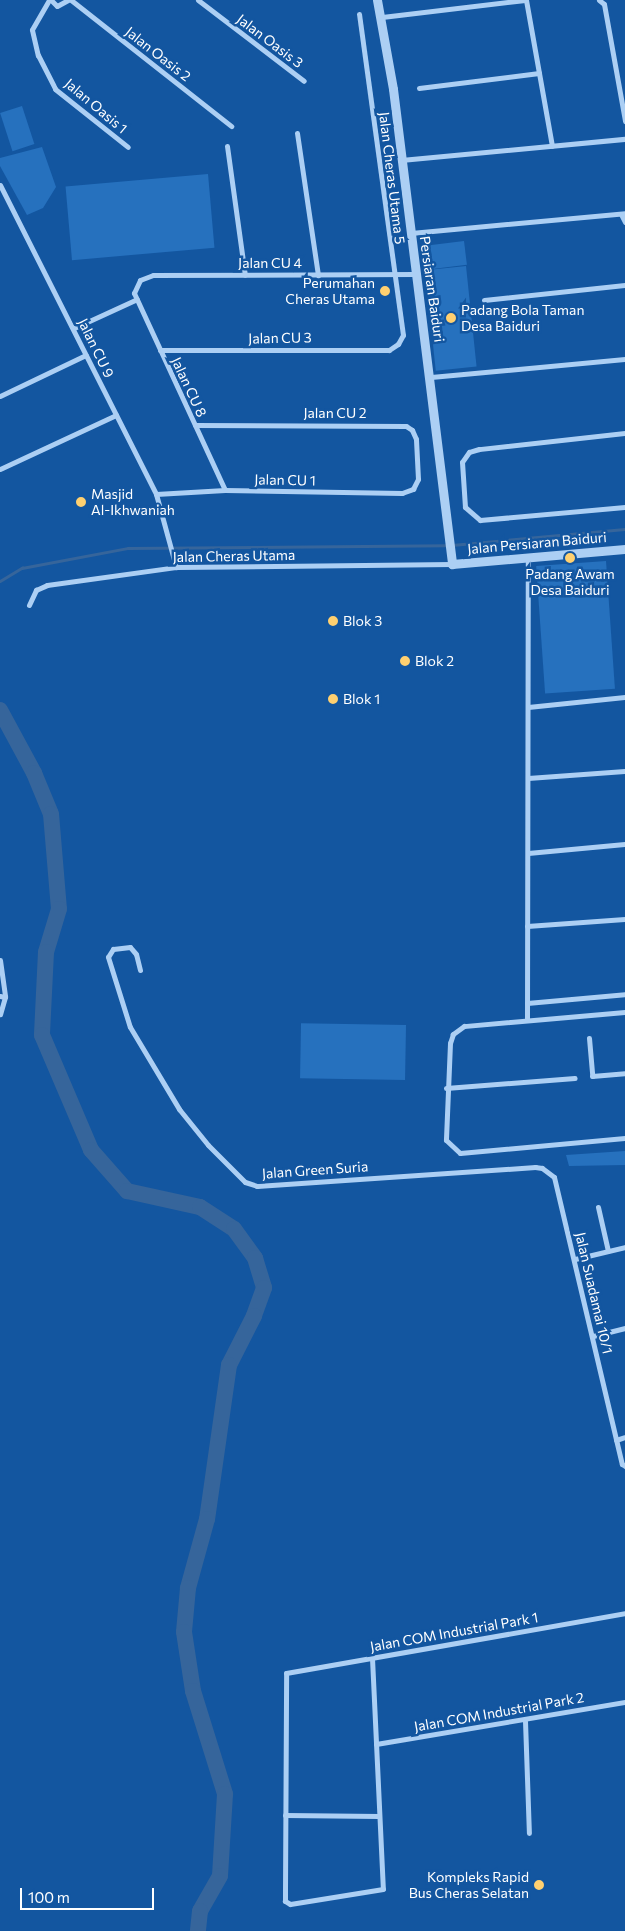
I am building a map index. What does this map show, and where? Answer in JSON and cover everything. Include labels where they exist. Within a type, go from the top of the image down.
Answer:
[{"type":"street","points":[[50,0],[62,6],[70,0]]},
{"type":"street","name":"Jalan Oasis 1","points":[[50,0],[32,30],[38,55],[56,89],[128,147]]},
{"type":"street","name":"Jalan Oasis 2","points":[[70,0],[231,126]]},
{"type":"street","name":"Jalan Oasis 3","points":[[198,0],[304,81]]},
{"type":"street","name":"Persiaran Baiduri","points":[[377,0],[382,18],[430,377],[452,564]]},
{"type":"street","points":[[382,18],[526,0],[552,146]]},
{"type":"street","points":[[599,0],[604,4],[625,121]]},
{"type":"street","name":"Jalan Cheras Utama 5","points":[[360,14],[393,275],[403,335],[398,344]]},
{"type":"street","points":[[418,88],[539,73]]},
{"type":"street","points":[[297,133],[318,275]]},
{"type":"street","points":[[401,160],[625,139]]},
{"type":"street","points":[[227,146],[245,275]]},
{"type":"street","name":"Jalan CU 9","points":[[0,185],[74,328],[156,494],[176,567]]},
{"type":"street","points":[[410,233],[623,214],[625,222]]},
{"type":"street","name":"Jalan CU 4","points":[[134,293],[140,280],[153,275],[416,274]]},
{"type":"street","points":[[484,300],[625,285]]},
{"type":"street","name":"Jalan CU 8","points":[[134,293],[225,490]]},
{"type":"street","points":[[74,328],[137,299]]},
{"type":"street","name":"Jalan CU 3","points":[[160,350],[389,350],[398,344]]},
{"type":"street","points":[[0,396],[86,355]]},
{"type":"street","points":[[430,377],[625,359]]},
{"type":"street","points":[[0,469],[116,416]]},
{"type":"street","name":"Jalan CU 2","points":[[195,425],[406,426],[412,430],[416,439],[418,479],[413,489]]},
{"type":"street","points":[[625,433],[469,452],[462,462],[465,507],[480,520],[625,508]]},
{"type":"street","name":"Jalan CU 1","points":[[156,494],[225,490],[402,493],[413,489]]},
{"type":"street","name":"Jalan Persiaran Baiduri","points":[[452,564],[528,559],[625,549]]},
{"type":"street","points":[[527,1020],[528,559]]},
{"type":"street","name":"Jalan Cheras Utama","points":[[29,605],[36,590],[48,585],[176,567],[452,564]]},
{"type":"street","points":[[528,707],[625,698]]},
{"type":"street","points":[[528,778],[625,772]]},
{"type":"street","points":[[528,853],[625,844]]},
{"type":"street","points":[[527,926],[625,919]]},
{"type":"street","name":"Jalan Green Suria","points":[[140,970],[136,954],[130,947],[113,949],[108,958],[125,1016],[179,1109],[208,1145],[245,1182],[257,1186],[535,1167],[548,1172],[557,1183]]},
{"type":"street","points":[[0,960],[2,996],[0,1014]]},
{"type":"street","points":[[527,1003],[625,994]]},
{"type":"street","points":[[625,1012],[464,1026],[454,1034],[450,1043],[446,1088],[446,1140],[460,1153],[625,1138]]},
{"type":"street","points":[[589,1038],[592,1076],[625,1073]]},
{"type":"street","points":[[446,1088],[575,1078]]},
{"type":"street","name":"Jalan Suadamai 10/1","points":[[557,1183],[616,1440],[625,1466]]},
{"type":"street","points":[[598,1207],[608,1251]]},
{"type":"street","points":[[575,1259],[625,1247]]},
{"type":"street","points":[[593,1336],[625,1328]]},
{"type":"street","points":[[616,1440],[625,1437]]},
{"type":"street","name":"Jalan COM Industrial Park 1","points":[[285,1815],[286,1673],[625,1613]]},
{"type":"street","points":[[372,1658],[383,1889],[290,1904],[285,1901],[285,1815],[379,1816]]},
{"type":"street","name":"Jalan COM Industrial Park 2","points":[[376,1744],[525,1721],[625,1702]]},
{"type":"street","points":[[525,1721],[529,1833]]},
{"type":"shaded area","points":[[22,106],[34,144],[12,151],[0,113]]},
{"type":"shaded area","points":[[42,147],[56,187],[43,208],[27,215],[0,166],[0,158]]},
{"type":"shaded area","points":[[208,174],[214,248],[72,260],[66,186]]},
{"type":"shaded area","points":[[464,241],[467,265],[428,270],[425,246]]},
{"type":"shaded area","name":"Padang Bola Taman Desa Baiduri","points":[[466,266],[477,366],[436,371],[425,270]]},
{"type":"shaded area","points":[[606,561],[615,689],[545,694],[536,566]]},
{"type":"shaded area","points":[[301,1023],[406,1025],[405,1080],[300,1078]]},
{"type":"shaded area","points":[[625,1151],[625,1165],[569,1166],[566,1155]]},
{"type":"waterway","points":[[452,545],[625,529]]},
{"type":"waterway","points":[[0,581],[22,568],[128,548],[447,545]]},
{"type":"waterway","points":[[0,710],[34,773],[51,814],[59,909],[46,952],[42,1035],[91,1150],[127,1191],[200,1207],[234,1229],[255,1258],[264,1288],[254,1316],[229,1365],[207,1519],[188,1588],[184,1632],[193,1691],[225,1794],[220,1876],[200,1911],[198,1931]]},
{"type":"place","name":"Perumahan Cheras Utama","points":[[385,291]]},
{"type":"place","name":"Padang Bola Taman Desa Baiduri","points":[[451,318]]},
{"type":"place","name":"Masjid Al-Ikhwaniah","points":[[81,502]]},
{"type":"place","name":"Padang Awam Desa Baiduri","points":[[570,558]]},
{"type":"place","name":"Blok 3","points":[[333,621]]},
{"type":"place","name":"Blok 2","points":[[405,661]]},
{"type":"place","name":"Blok 1","points":[[333,699]]},
{"type":"place","name":"Kompleks Rapid Bus Cheras Selatan","points":[[539,1885]]}]
